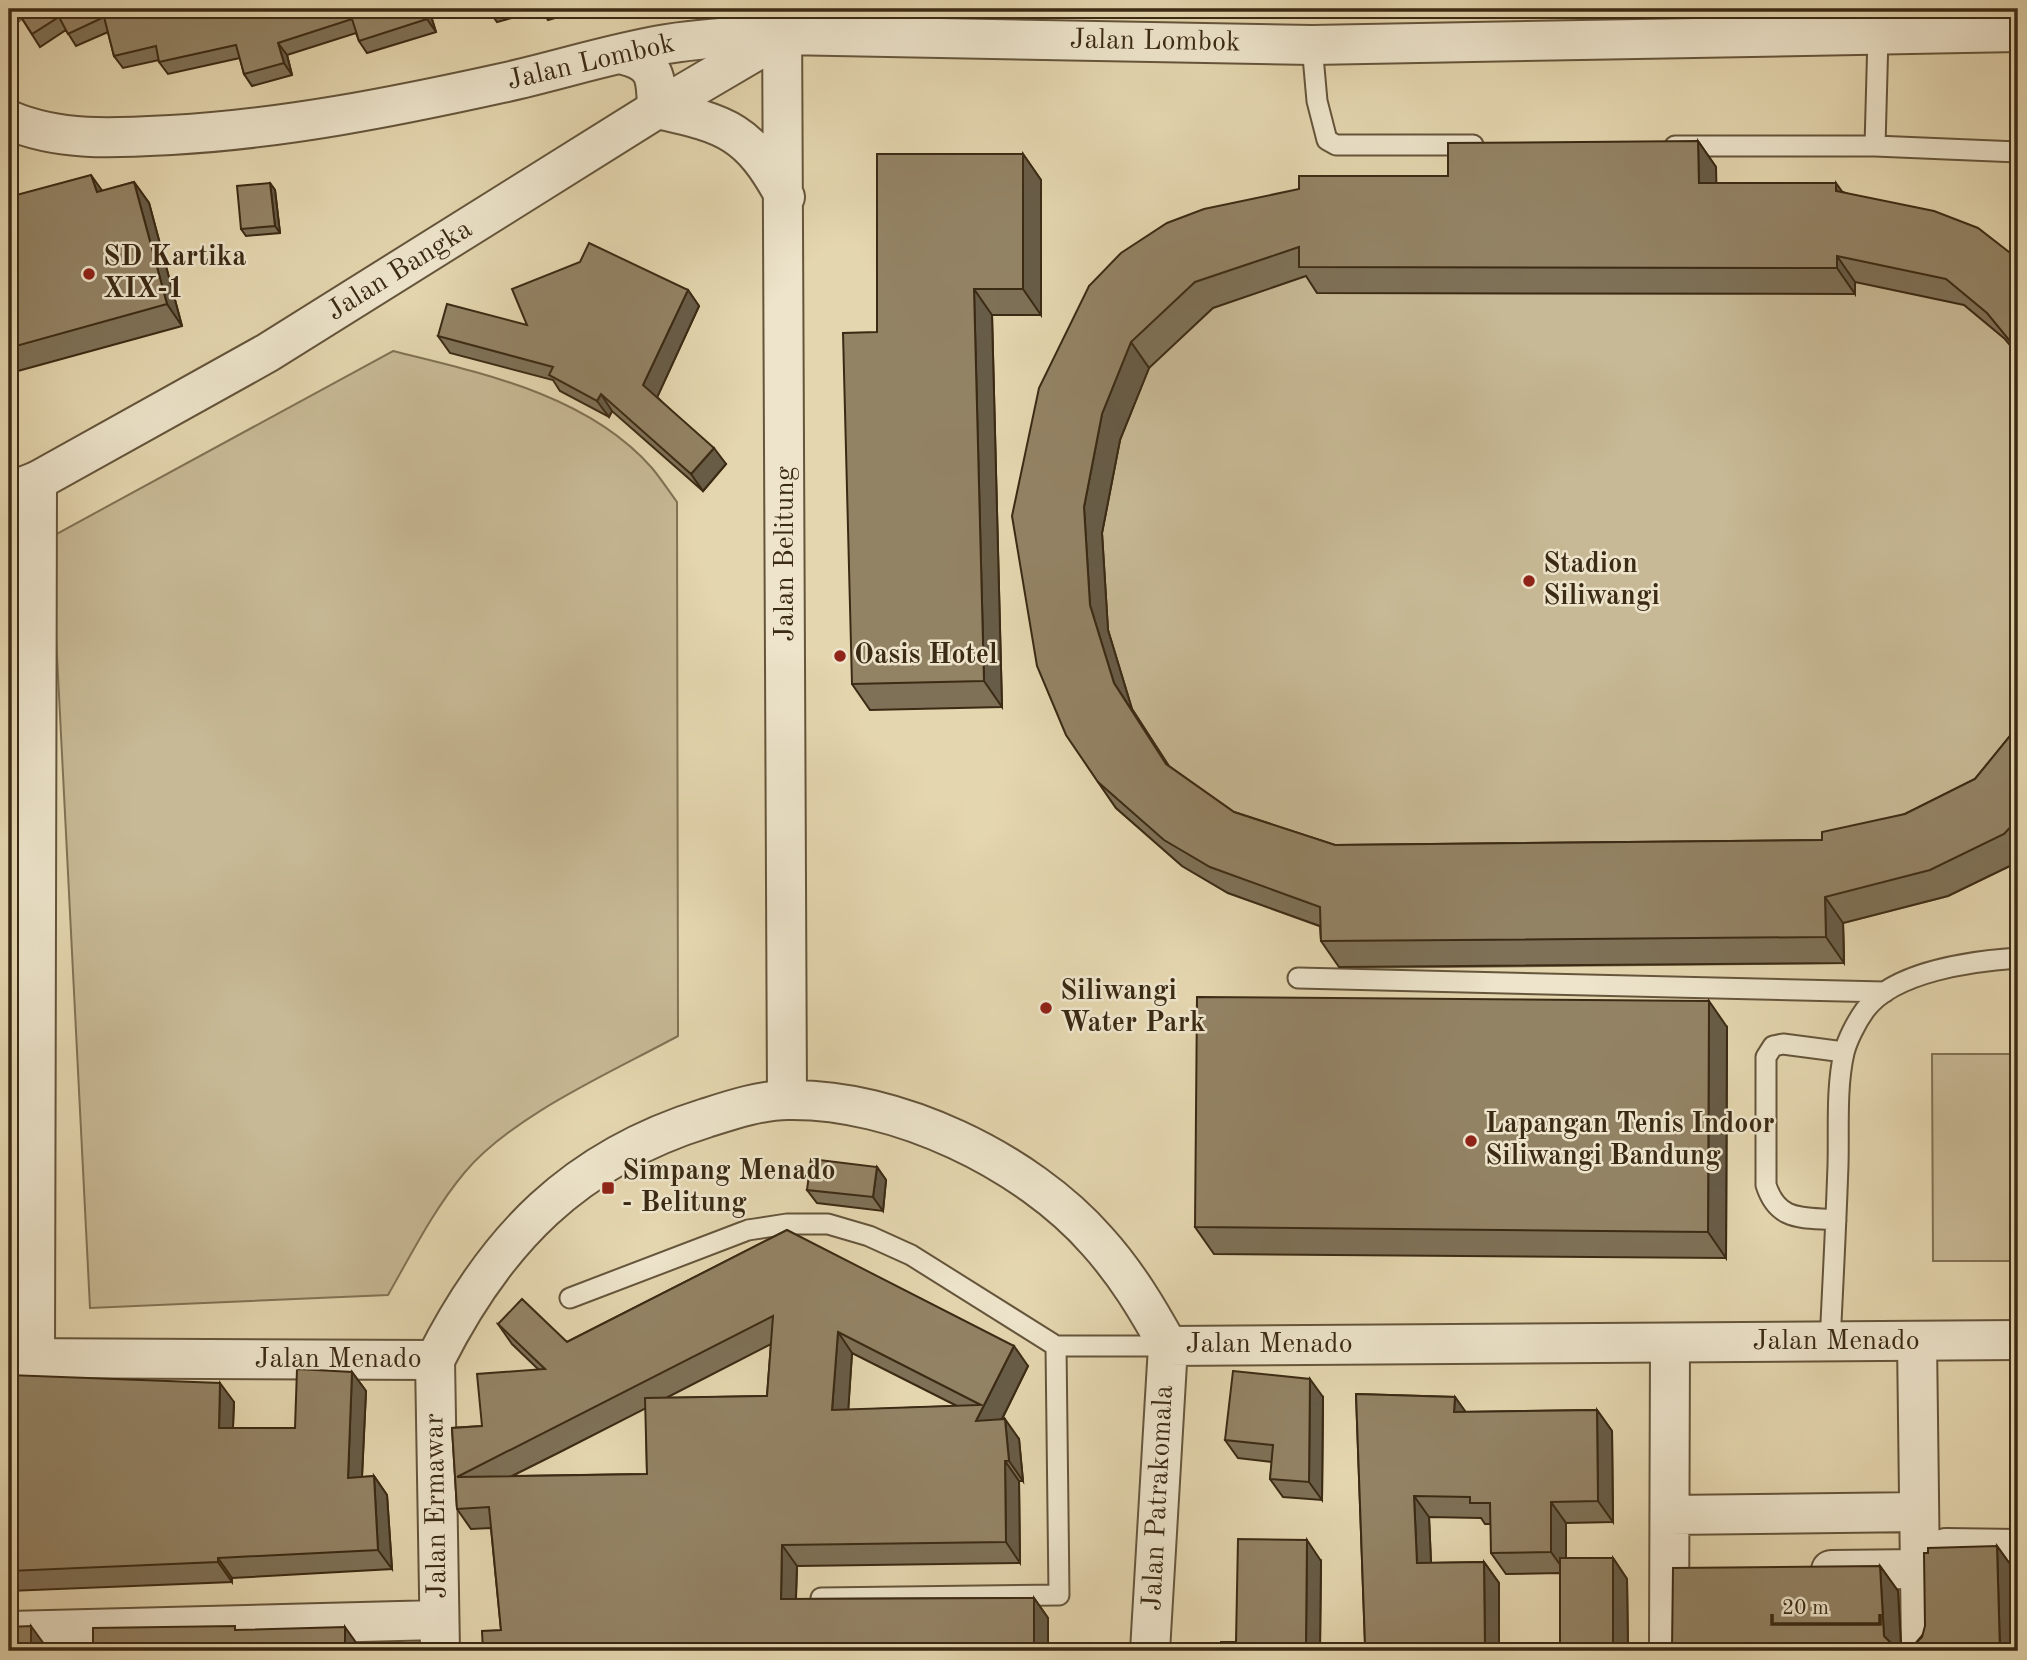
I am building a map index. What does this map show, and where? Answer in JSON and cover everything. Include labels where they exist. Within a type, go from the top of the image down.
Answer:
[{"type":"street","name":"Jalan Lombok","points":[[9,120],[26,128],[82,137],[204,133],[354,112],[501,84],[783,22],[1312,45],[1719,23],[1878,36],[2018,32]]},
{"type":"street","name":"Jalan Bangka","points":[[23,487],[267,353],[657,109],[783,22]]},
{"type":"street","name":"Jalan Belitung","points":[[783,22],[787,1099]]},
{"type":"street","points":[[624,55],[642,59],[652,71],[657,109],[697,118],[730,130],[765,160],[785,197]]},
{"type":"street","points":[[22,1358],[23,487]]},
{"type":"street","name":"Jalan Menado","points":[[22,1358],[435,1360],[461,1309],[494,1261],[532,1219],[576,1182],[624,1151],[676,1127],[731,1110],[787,1099],[856,1107],[923,1125],[986,1154],[1044,1193],[1096,1240],[1139,1294],[1168,1346],[2018,1340]]},
{"type":"street","points":[[1917,1341],[1921,1651]]},
{"type":"street","points":[[1669,1651],[1670,1343]]},
{"type":"street","name":"Jalan Patrakomala","points":[[1150,1651],[1168,1346]]},
{"type":"street","name":"Jalan Ermawar","points":[[435,1360],[439,1636]]},
{"type":"street","points":[[1670,1515],[1919,1543],[2018,1549]]},
{"type":"street","points":[[1794,1570],[1919,1543]]},
{"type":"street","points":[[1670,1572],[1711,1571]]},
{"type":"street","points":[[9,1630],[265,1637],[439,1636]]},
{"type":"lane","points":[[1874,146],[1878,36]]},
{"type":"lane","points":[[1312,45],[1317,102],[1327,139],[1336,145],[1488,145]]},
{"type":"lane","points":[[1654,145],[1874,146],[2018,152]]},
{"type":"lane","points":[[1830,1342],[1844,1052],[1866,1009],[1885,992],[1937,970],[1969,962],[2018,958]]},
{"type":"lane","points":[[1298,978],[1885,992]]},
{"type":"lane","points":[[1836,1220],[1785,1213],[1772,1204],[1766,1185],[1766,1057],[1773,1045],[1783,1044],[1844,1052]]},
{"type":"lane","points":[[570,1298],[748,1230],[787,1224],[828,1224],[869,1236],[911,1255],[1056,1346],[1168,1346]]},
{"type":"lane","points":[[821,1598],[1059,1595],[1056,1346]]},
{"type":"shaded area","name":"Stadion Siliwangi","points":[[1717,208],[2018,271],[2018,862],[1948,896],[1843,923],[1844,963],[1339,968],[1338,933],[1228,893],[1182,866],[1116,808],[1084,761],[1055,692],[1139,279]]},
{"type":"shaded area","points":[[393,351],[462,368],[532,390],[597,422],[626,443],[652,468],[677,502],[678,1036],[536,1113],[485,1151],[443,1201],[388,1295],[90,1308],[51,537]]},
{"type":"shaded area","points":[[1932,1054],[2018,1054],[2018,1261],[1933,1261]]},
{"type":"building","points":[[16,9],[424,9],[427,19],[359,41],[352,19],[278,43],[284,63],[244,74],[236,45],[159,62],[156,46],[114,56],[104,17],[68,34],[59,17],[32,34]]},
{"type":"building","points":[[1698,141],[1699,183],[1836,183],[1836,191],[1934,211],[1978,228],[2018,259],[2018,351],[1987,313],[1946,279],[1837,256],[1837,268],[1299,267],[1299,247],[1195,282],[1131,342],[1102,414],[1084,507],[1090,605],[1114,683],[1166,764],[1234,812],[1335,845],[1822,840],[1822,832],[1905,814],[1975,779],[2018,726],[2018,819],[2004,834],[1930,870],[1825,897],[1826,937],[1321,941],[1320,907],[1210,867],[1164,840],[1098,782],[1066,735],[1037,666],[1012,516],[1039,388],[1089,286],[1121,253],[1167,223],[1204,209],[1299,189],[1299,176],[1448,176],[1448,143]]},
{"type":"building","points":[[877,154],[1023,154],[1023,289],[974,289],[984,681],[852,684],[843,333],[877,332]]},
{"type":"building","name":"SD Kartika XIX-1","points":[[91,175],[97,192],[134,182],[167,304],[9,348],[9,197]]},
{"type":"building","points":[[270,183],[275,226],[241,229],[237,186]]},
{"type":"building","points":[[589,243],[688,290],[643,385],[714,448],[691,474],[601,394],[597,401],[549,375],[553,367],[438,336],[447,304],[527,325],[512,289],[580,262]]},
{"type":"building","name":"Lapangan Tenis Indoor Siliwangi Bandung","points":[[1197,997],[1709,1001],[1708,1232],[1195,1227]]},
{"type":"building","points":[[811,1159],[877,1167],[873,1197],[807,1190]]},
{"type":"building","points":[[787,1230],[1014,1346],[976,1421],[1005,1419],[1009,1461],[1005,1461],[1006,1542],[782,1545],[781,1599],[1034,1598],[1034,1644],[870,1648],[870,1651],[483,1651],[482,1631],[501,1630],[489,1507],[457,1509],[452,1428],[482,1426],[477,1374],[545,1369],[498,1324],[522,1299],[567,1342]],"holes":[[[773,1316],[767,1396],[645,1398],[647,1474],[457,1477]],[[838,1332],[981,1405],[832,1410]]]},
{"type":"building","points":[[297,1369],[352,1372],[348,1478],[374,1476],[378,1550],[218,1558],[218,1562],[9,1571],[9,1375],[220,1383],[219,1428],[295,1428]]},
{"type":"building","points":[[1233,1371],[1310,1379],[1309,1482],[1270,1479],[1273,1445],[1225,1440]]},
{"type":"building","points":[[1356,1394],[1455,1397],[1454,1412],[1597,1410],[1598,1501],[1551,1502],[1551,1552],[1491,1553],[1490,1503],[1470,1503],[1470,1497],[1414,1496],[1417,1563],[1484,1562],[1485,1651],[1221,1651],[1221,1642],[1236,1642],[1238,1539],[1307,1540],[1306,1643],[1365,1644]]},
{"type":"building","points":[[1997,1546],[2000,1651],[1932,1651],[1931,1647],[1672,1650],[1673,1568],[1880,1566],[1884,1636],[1892,1644],[1904,1647],[1915,1644],[1922,1637],[1925,1626],[1924,1553],[1928,1553],[1928,1548]]},
{"type":"building","points":[[1560,1558],[1613,1558],[1613,1651],[1560,1651]]},
{"type":"building","points":[[31,1626],[31,1651],[9,1651],[9,1627]]},
{"type":"building","points":[[235,1626],[235,1630],[345,1627],[345,1651],[93,1651],[93,1628]]},
{"type":"waterway","points":[[9,24],[28,9]]},
{"type":"place","name":"SD Kartika XIX-1","points":[[89,274]]},
{"type":"place","name":"Stadion Siliwangi","points":[[1529,581]]},
{"type":"place","name":"Oasis Hotel","points":[[840,656]]},
{"type":"place","name":"Siliwangi Water Park","points":[[1046,1008]]},
{"type":"place","name":"Lapangan Tenis Indoor Siliwangi Bandung","points":[[1471,1141]]},
{"type":"place","name":"Simpang Menado - Belitung","points":[[608,1188]]}]
